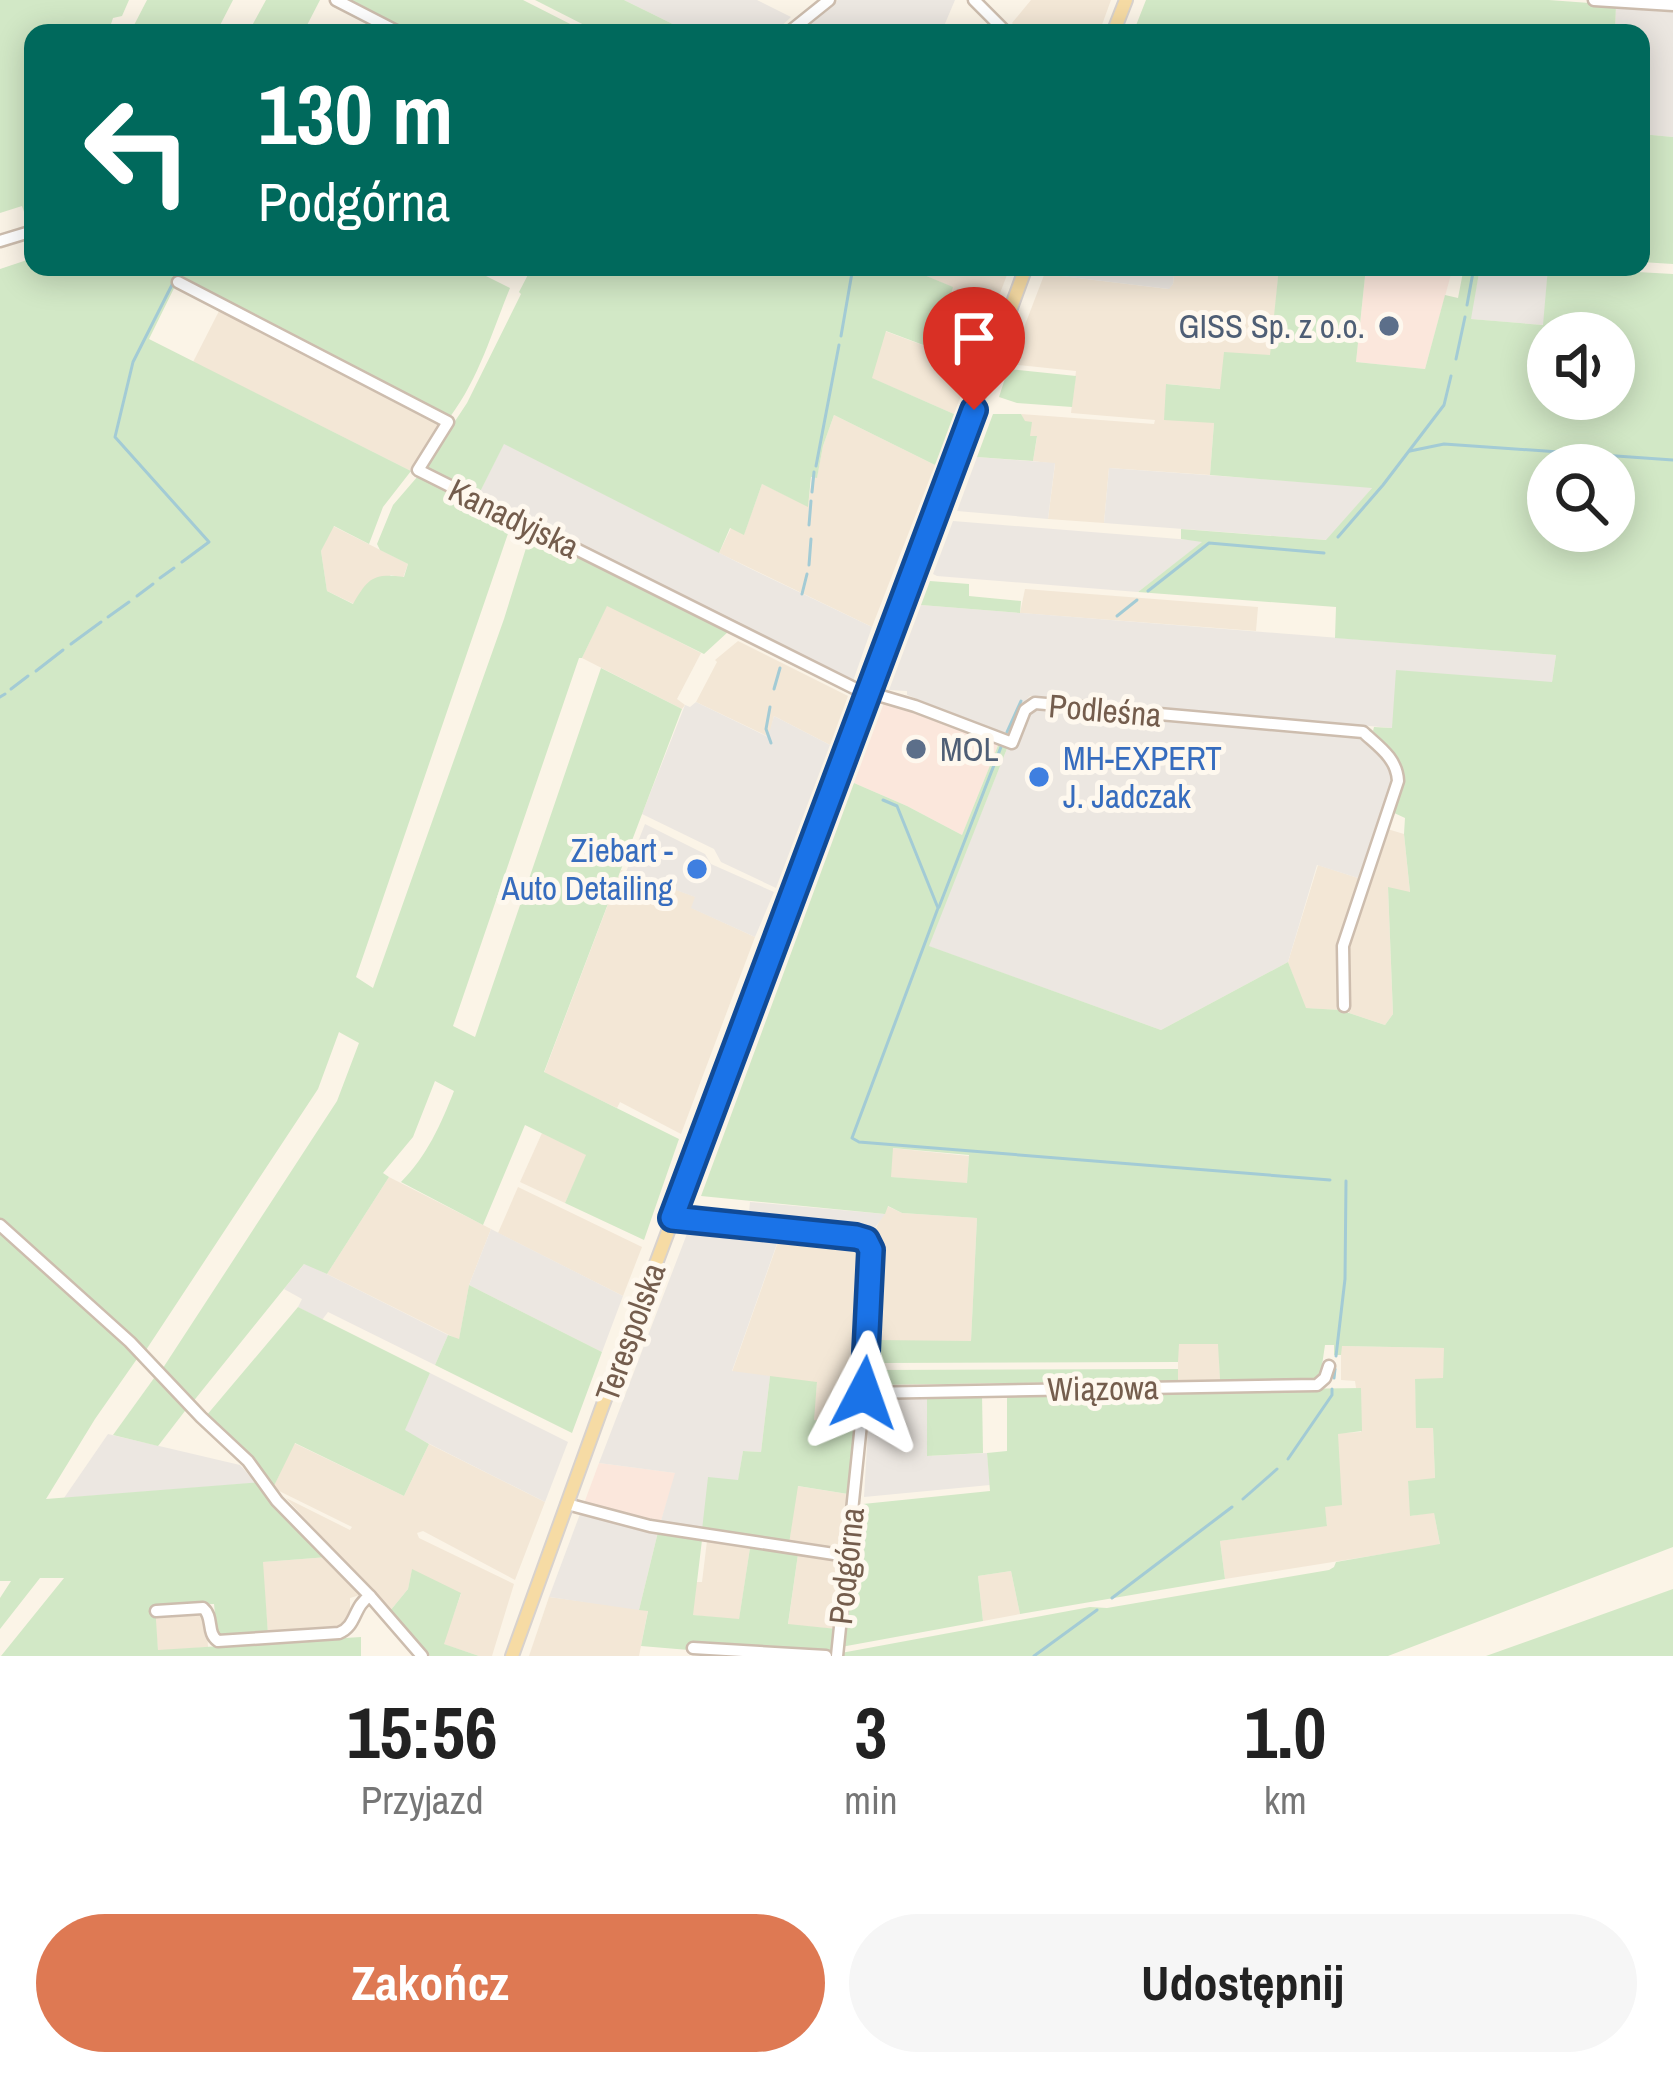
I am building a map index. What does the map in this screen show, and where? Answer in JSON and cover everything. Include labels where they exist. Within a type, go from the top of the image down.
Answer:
[{"type":"main road","name":"Terespolska","points":[[512,1656],[1023,276]]},
{"type":"street","points":[[336,0],[383,24]]},
{"type":"street","points":[[799,24],[829,0]]},
{"type":"street","points":[[974,0],[998,24]]},
{"type":"street","points":[[1594,0],[1673,5]]},
{"type":"street","name":"Kanadyjska","points":[[178,282],[448,422],[418,470],[753,640],[870,693]]},
{"type":"street","name":"Podleśna","points":[[870,693],[1012,742],[1025,710],[1036,703],[1363,732],[1390,757],[1398,781],[1343,946],[1344,1006]]},
{"type":"street","name":"Podgórna","points":[[672,1218],[856,1237],[866,1240],[871,1250],[864,1393],[837,1656]]},
{"type":"street","points":[[0,1226],[130,1342],[248,1461],[277,1501],[422,1656]]},
{"type":"street","name":"Wiązowa","points":[[864,1393],[1317,1385],[1329,1366]]},
{"type":"street","points":[[566,1504],[650,1526],[847,1556]]},
{"type":"street","points":[[156,1611],[202,1609],[218,1640],[339,1634],[352,1625],[358,1606],[370,1596]]},
{"type":"street","points":[[693,1648],[826,1656]]},
{"type":"shaded area","points":[[624,0],[757,0],[791,17],[784,24],[673,24]]},
{"type":"shaded area","points":[[838,0],[955,0],[945,24],[804,23]]},
{"type":"shaded area","points":[[1031,0],[1111,0],[1102,24],[1012,23]]},
{"type":"shaded area","points":[[1616,5],[1673,9],[1673,137],[1650,135],[1650,24],[1615,24]]},
{"type":"shaded area","points":[[926,276],[1007,276],[954,414],[871,378],[885,331],[933,349],[952,287]]},
{"type":"shaded area","points":[[1044,276],[1168,289],[1174,276],[1278,276],[1271,356],[1221,389],[1167,384],[1214,423],[1210,475],[1109,468],[1104,523],[1048,519],[1055,464],[1033,461],[1037,437],[1030,436],[1021,414],[1154,424],[1155,420],[1071,413],[1076,371],[1010,364]]},
{"type":"shaded area","points":[[1061,276],[1174,276],[1169,289]]},
{"type":"shaded area","points":[[1365,276],[1451,276],[1425,369],[1356,362]]},
{"type":"shaded area","points":[[1478,276],[1547,276],[1545,312],[1527,312],[1527,324],[1470,319]]},
{"type":"shaded area","points":[[219,311],[437,422],[411,471],[193,362]]},
{"type":"shaded area","points":[[834,415],[935,465],[872,627],[719,553],[731,528],[744,534],[762,484],[808,506],[812,476],[817,477]]},
{"type":"shaded area","points":[[504,443],[872,627],[852,684],[478,496]]},
{"type":"shaded area","points":[[977,457],[1055,463],[1048,519],[957,511]]},
{"type":"shaded area","points":[[1109,468],[1373,487],[1327,540],[1104,523]]},
{"type":"shaded area","points":[[953,521],[1204,541],[1138,592],[937,576],[933,574]]},
{"type":"shaded area","points":[[333,526],[408,564],[403,578],[391,575],[354,604],[327,591],[321,551]]},
{"type":"shaded area","points":[[1025,589],[1258,607],[1256,631],[1020,613]]},
{"type":"shaded area","points":[[607,605],[701,653],[677,699],[685,705],[682,709],[582,658]]},
{"type":"shaded area","points":[[921,605],[1556,655],[1552,682],[1392,728],[1030,696],[1009,735],[907,695],[907,691],[889,690]]},
{"type":"shaded area","points":[[738,641],[848,696],[830,745],[774,716],[769,737],[696,702],[715,660]]},
{"type":"shaded area","points":[[885,700],[999,743],[962,835],[854,783]]},
{"type":"shaded area","points":[[696,702],[768,737],[774,716],[830,745],[776,888],[721,862],[714,849],[642,814],[685,705]]},
{"type":"shaded area","points":[[1036,709],[1360,736],[1393,775],[1358,878],[1317,865],[1288,962],[1161,1030],[928,946],[1008,746],[1014,748],[1026,717]]},
{"type":"shaded area","points":[[645,824],[705,854],[711,864],[774,892],[755,937],[691,908],[695,897],[626,872]]},
{"type":"shaded area","points":[[1384,828],[1404,834],[1410,893],[1388,888],[1393,1014],[1385,1025],[1349,1013],[1347,948]]},
{"type":"shaded area","points":[[1318,865],[1358,878],[1338,946],[1340,1010],[1305,1008],[1288,962]]},
{"type":"shaded area","points":[[621,870],[696,897],[692,908],[755,937],[681,1134],[620,1102],[617,1108],[544,1073]]},
{"type":"shaded area","points":[[542,1133],[587,1155],[565,1203],[520,1182]]},
{"type":"shaded area","points":[[892,1148],[969,1156],[967,1184],[890,1177]]},
{"type":"shaded area","points":[[389,1177],[491,1229],[469,1285],[459,1340],[327,1274]]},
{"type":"shaded area","points":[[518,1187],[642,1247],[623,1296],[498,1233]]},
{"type":"shaded area","points":[[750,1202],[885,1214],[872,1232],[863,1235],[748,1223]]},
{"type":"shaded area","points":[[887,1206],[902,1213],[977,1218],[971,1342],[869,1341],[870,1240]]},
{"type":"shaded area","points":[[690,1226],[777,1234],[779,1238],[732,1371],[770,1376],[761,1452],[743,1451],[738,1481],[702,1530],[660,1524],[675,1473],[599,1463]]},
{"type":"shaded area","points":[[491,1229],[623,1296],[602,1352],[469,1285]]},
{"type":"shaded area","points":[[777,1234],[861,1241],[869,1253],[858,1426],[813,1420],[817,1383],[732,1372]]},
{"type":"shaded area","points":[[305,1263],[448,1335],[435,1365],[328,1312],[322,1320],[298,1307],[302,1299],[284,1289]]},
{"type":"shaded area","points":[[1178,1344],[1219,1344],[1220,1380],[1178,1381]]},
{"type":"shaded area","points":[[1341,1346],[1445,1348],[1443,1379],[1415,1380],[1417,1428],[1433,1428],[1435,1479],[1408,1482],[1411,1516],[1434,1512],[1440,1545],[1225,1579],[1220,1541],[1327,1525],[1324,1506],[1338,1433],[1361,1432],[1360,1388],[1355,1381],[1341,1380]]},
{"type":"shaded area","points":[[430,1373],[568,1442],[545,1502],[404,1431]]},
{"type":"shaded area","points":[[927,1394],[927,1456],[987,1453],[990,1485],[864,1497],[870,1396]]},
{"type":"shaded area","points":[[108,1434],[240,1465],[256,1483],[64,1498]]},
{"type":"shaded area","points":[[294,1443],[404,1496],[429,1444],[545,1502],[515,1580],[423,1531],[417,1533],[514,1584],[492,1656],[443,1644],[461,1594],[412,1570],[408,1589],[390,1611],[286,1498],[352,1527],[273,1488]]},
{"type":"shaded area","points":[[599,1463],[676,1473],[660,1524],[583,1506]]},
{"type":"shaded area","points":[[797,1486],[848,1494],[843,1544],[837,1550],[789,1544]]},
{"type":"shaded area","points":[[580,1514],[658,1532],[639,1610],[549,1597]]},
{"type":"shaded area","points":[[707,1541],[750,1548],[739,1620],[692,1615]]},
{"type":"shaded area","points":[[798,1554],[840,1559],[837,1629],[788,1625]]},
{"type":"shaded area","points":[[328,1557],[360,1595],[350,1598],[350,1623],[345,1628],[268,1634],[262,1562]]},
{"type":"shaded area","points":[[1011,1571],[1020,1614],[983,1621],[978,1576]]},
{"type":"shaded area","points":[[549,1597],[648,1610],[639,1656],[529,1656]]},
{"type":"shaded area","points":[[202,1612],[208,1647],[158,1651],[155,1616]]},
{"type":"green space","points":[[0,0],[129,0],[122,16],[113,18],[111,24],[24,24],[24,212],[22,206],[0,213]]},
{"type":"green space","points":[[147,0],[233,0],[221,24],[135,24]]},
{"type":"green space","points":[[266,0],[320,0],[308,24],[253,24]]},
{"type":"green space","points":[[339,0],[523,0],[570,24],[387,24]]},
{"type":"green space","points":[[535,0],[624,0],[673,24],[582,24]]},
{"type":"green space","points":[[1146,0],[1549,0],[1616,5],[1615,24],[1137,24]]},
{"type":"green space","points":[[1650,135],[1673,137],[1673,264],[1650,263]]},
{"type":"green space","points":[[24,261],[24,276],[486,276],[510,288],[477,371],[450,417],[179,278],[149,339],[411,471],[383,507],[369,544],[334,526],[321,551],[327,591],[353,604],[372,580],[404,577],[408,564],[377,544],[393,505],[418,476],[512,522],[356,977],[373,988],[531,532],[729,631],[704,654],[607,606],[579,658],[453,1026],[475,1037],[601,668],[682,709],[544,1072],[679,1139],[644,1240],[565,1203],[586,1155],[525,1125],[483,1225],[401,1182],[426,1150],[454,1091],[435,1081],[413,1137],[383,1173],[389,1177],[327,1274],[304,1264],[192,1403],[161,1371],[337,1101],[359,1043],[339,1032],[318,1089],[146,1350],[0,1222],[0,269]]},
{"type":"green space","points":[[1673,274],[1673,1547],[1388,1656],[841,1656],[1090,1607],[1329,1570],[1336,1562],[1440,1544],[1434,1513],[1410,1516],[1408,1481],[1435,1478],[1433,1428],[1416,1428],[1415,1379],[1443,1378],[1444,1348],[1342,1346],[1341,1355],[1334,1355],[1334,1345],[1325,1345],[1320,1379],[1220,1380],[1218,1344],[1179,1344],[1178,1362],[880,1363],[873,1359],[874,1340],[971,1341],[977,1218],[902,1213],[888,1206],[885,1214],[701,1196],[854,783],[962,835],[999,743],[1008,746],[929,946],[1161,1030],[1288,962],[1306,1008],[1340,1010],[1385,1025],[1393,1014],[1388,887],[1410,892],[1405,818],[1390,811],[1399,785],[1397,760],[1373,731],[1374,727],[1392,728],[1396,670],[1552,682],[1556,655],[1335,638],[1336,607],[1138,592],[1202,542],[1181,539],[1181,529],[1326,540],[1372,488],[1210,475],[1214,423],[1164,420],[1166,384],[1220,389],[1224,352],[1270,355],[1278,276],[1365,276],[1356,362],[1425,369],[1445,295],[1458,298],[1462,276],[1478,276],[1471,319],[1527,324],[1527,420],[1635,420],[1635,312],[1544,312],[1547,276]],"holes":[[[893,1148],[969,1155],[967,1183],[891,1177]]]},
{"type":"green space","points":[[527,276],[927,276],[953,287],[934,349],[886,331],[872,378],[954,414],[935,465],[834,415],[817,478],[811,477],[808,507],[762,484],[744,535],[730,528],[719,553],[504,444],[478,496],[424,468],[467,403]]},
{"type":"green space","points":[[1008,369],[1076,376],[1072,407],[999,397]]},
{"type":"green space","points":[[993,414],[1021,414],[1032,422],[1030,436],[1037,436],[1033,461],[977,457]]},
{"type":"green space","points":[[930,581],[969,584],[969,596],[1021,601],[1020,613],[921,605]]},
{"type":"green space","points":[[0,1231],[139,1356],[46,1499],[262,1482],[279,1512],[328,1557],[263,1562],[268,1634],[221,1636],[214,1604],[155,1605],[158,1650],[361,1637],[361,1656],[1,1656],[64,1578],[40,1578],[0,1629],[0,1598],[11,1581],[0,1581]]},
{"type":"green space","points":[[469,1285],[602,1352],[572,1433],[435,1365],[448,1335],[459,1339]]},
{"type":"green space","points":[[298,1307],[430,1373],[405,1430],[429,1444],[404,1496],[295,1443],[273,1488],[206,1416]]},
{"type":"green space","points":[[1178,1369],[1178,1381],[871,1385],[872,1370]]},
{"type":"green space","points":[[157,1374],[188,1407],[158,1446],[113,1435]]},
{"type":"green space","points":[[770,1376],[817,1382],[814,1420],[858,1426],[843,1551],[837,1550],[843,1544],[848,1494],[798,1486],[789,1544],[702,1530],[708,1477],[738,1480],[743,1451],[761,1452]]},
{"type":"green space","points":[[1361,1388],[1362,1431],[1338,1434],[1342,1505],[1325,1507],[1327,1526],[1220,1541],[1225,1579],[1020,1614],[1011,1571],[978,1576],[983,1621],[841,1647],[857,1508],[990,1491],[987,1453],[1007,1451],[1007,1393]]},
{"type":"green space","points":[[927,1394],[982,1394],[983,1453],[927,1456]]},
{"type":"green space","points":[[658,1532],[702,1540],[693,1615],[739,1619],[750,1548],[798,1554],[788,1624],[837,1629],[832,1651],[641,1646],[648,1611],[639,1610]]},
{"type":"green space","points":[[412,1569],[461,1593],[444,1644],[479,1656],[430,1656],[390,1611],[408,1589]]},
{"type":"green space","points":[[1673,1589],[1673,1656],[1486,1656]]},
{"type":"waterway","points":[[176,276],[133,362],[115,437],[209,542],[182,562]]},
{"type":"waterway","points":[[841,336],[851,276]]},
{"type":"waterway","points":[[1467,305],[1472,276]]},
{"type":"waterway","points":[[1456,359],[1465,317]]},
{"type":"waterway","points":[[816,466],[839,345]]},
{"type":"waterway","points":[[1338,537],[1444,405],[1451,376]]},
{"type":"waterway","points":[[1410,451],[1444,444],[1673,460]]},
{"type":"waterway","points":[[812,492],[814,472]]},
{"type":"waterway","points":[[809,525],[811,501]]},
{"type":"waterway","points":[[809,565],[811,539]]},
{"type":"waterway","points":[[1148,591],[1209,543],[1324,553]]},
{"type":"waterway","points":[[160,578],[174,568]]},
{"type":"waterway","points":[[802,594],[807,574]]},
{"type":"waterway","points":[[137,596],[153,584]]},
{"type":"waterway","points":[[1117,616],[1137,600]]},
{"type":"waterway","points":[[108,617],[129,602]]},
{"type":"waterway","points":[[71,644],[101,622]]},
{"type":"waterway","points":[[36,671],[63,650]]},
{"type":"waterway","points":[[774,689],[780,668]]},
{"type":"waterway","points":[[11,689],[28,676]]},
{"type":"waterway","points":[[0,697],[5,694]]},
{"type":"waterway","points":[[1007,732],[1021,701]]},
{"type":"waterway","points":[[770,707],[766,729],[771,743]]},
{"type":"waterway","points":[[939,907],[1001,747]]},
{"type":"waterway","points":[[883,800],[897,806],[938,908],[852,1138],[1330,1180]]},
{"type":"waterway","points":[[1336,1356],[1345,1279],[1346,1181]]},
{"type":"waterway","points":[[1334,1378],[1335,1369]]},
{"type":"waterway","points":[[1288,1459],[1332,1389]]},
{"type":"waterway","points":[[1243,1499],[1277,1469]]},
{"type":"waterway","points":[[1112,1598],[1232,1507]]},
{"type":"waterway","points":[[1034,1656],[1097,1610]]},
{"type":"place","name":"GISS Sp. z o.o.","points":[[1389,326]]},
{"type":"place","name":"MOL","points":[[916,749]]},
{"type":"place","name":"MH-EXPERT J. Jadczak","points":[[1039,777]]},
{"type":"place","name":"Ziebart - Auto Detailing","points":[[697,869]]},
{"type":"route","points":[[864,1393],[871,1250],[866,1240],[672,1218],[974,410]]}]
